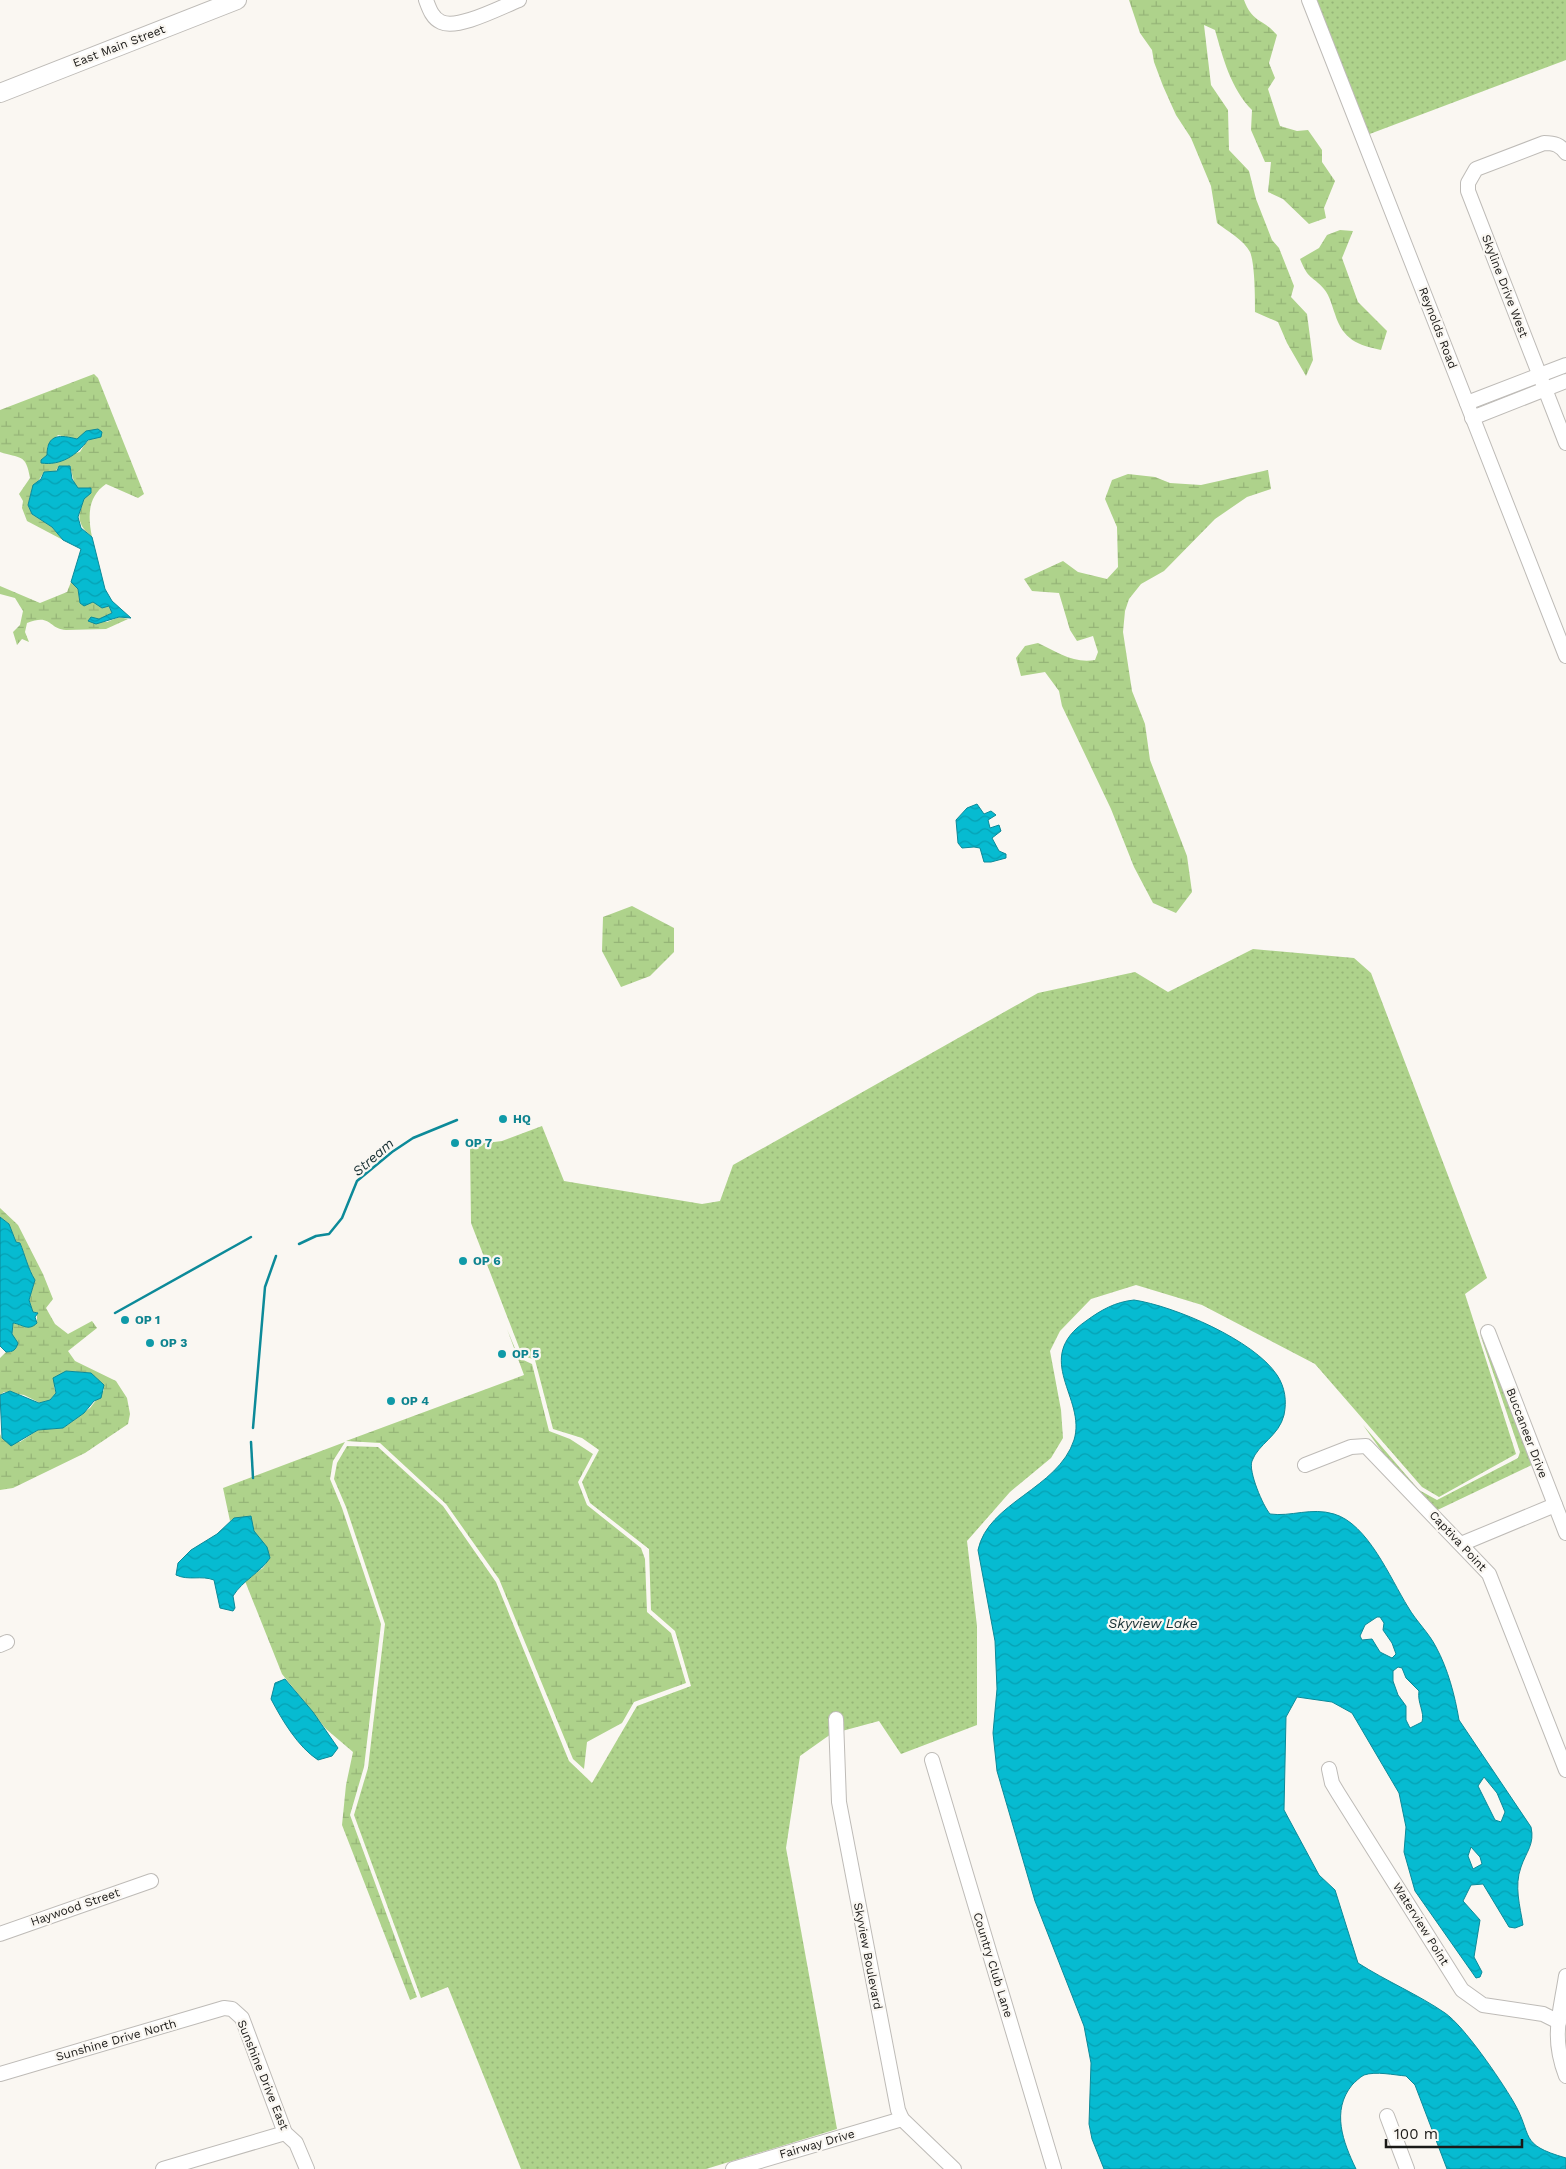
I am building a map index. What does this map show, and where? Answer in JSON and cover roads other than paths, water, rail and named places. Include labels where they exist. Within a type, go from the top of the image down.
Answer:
[{"type":"main road","name":"East Main Street","points":[[0,93],[238,0]]},
{"type":"street","points":[[426,0],[434,17],[440,22],[448,24],[459,23],[519,0]]},
{"type":"street","name":"Reynolds Road","points":[[1309,0],[1566,656]]},
{"type":"street","name":"Skyline Drive West","points":[[1566,153],[1561,146],[1553,143],[1544,143],[1476,169],[1468,183],[1468,191],[1566,443]]},
{"type":"street","points":[[1467,404],[1566,365]]},
{"type":"street","points":[[1472,418],[1566,381]]},
{"type":"street","name":"Buccaneer Drive","points":[[1488,1332],[1566,1533]]},
{"type":"street","name":"Captiva Point","points":[[1306,1465],[1351,1447],[1366,1446],[1489,1574],[1566,1770]]},
{"type":"street","points":[[1460,1544],[1555,1506]]},
{"type":"street","name":"Skyview Boulevard","points":[[836,1719],[838,1802],[902,2119]]},
{"type":"street","name":"Country Club Lane","points":[[932,1760],[1054,2169]]},
{"type":"street","name":"Waterview Point","points":[[1329,1769],[1332,1783],[1338,1793],[1462,1990],[1483,2005],[1543,2014],[1559,2022]]},
{"type":"street","name":"Haywood Street","points":[[0,1934],[151,1881]]},
{"type":"street","points":[[1566,1976],[1559,2022],[1558,2055],[1566,2076]]},
{"type":"street","name":"Sunshine Drive North","points":[[0,2074],[224,2008],[232,2009]]},
{"type":"street","name":"Sunshine Drive East","points":[[232,2009],[242,2018],[285,2133],[296,2143],[307,2169]]},
{"type":"street","points":[[1387,2116],[1407,2169]]},
{"type":"street","points":[[902,2119],[954,2169]]},
{"type":"street","name":"Fairway Drive","points":[[734,2169],[902,2119]]},
{"type":"street","points":[[163,2169],[285,2133]]},
{"type":"water","points":[[98,429],[102,432],[101,437],[88,440],[74,455],[55,463],[41,463],[41,460],[47,455],[49,443],[52,439],[66,437],[77,439],[86,431]]},
{"type":"water","points":[[59,466],[70,466],[72,479],[78,488],[91,488],[91,493],[84,499],[78,517],[81,528],[92,537],[105,589],[112,601],[131,618],[119,617],[96,624],[88,621],[91,617],[99,619],[112,613],[109,606],[102,608],[93,602],[84,606],[80,603],[78,589],[71,582],[81,549],[63,540],[52,527],[32,514],[28,505],[33,485],[41,479],[44,472],[57,471]]},
{"type":"water","points":[[977,804],[984,814],[991,811],[996,815],[988,820],[990,828],[999,825],[1001,831],[992,838],[999,851],[1006,854],[1006,858],[984,862],[980,848],[962,848],[958,843],[956,820],[967,808]]},
{"type":"water","points":[[0,1217],[9,1224],[16,1242],[20,1243],[28,1267],[35,1280],[29,1300],[33,1312],[38,1313],[35,1317],[37,1323],[34,1326],[25,1327],[13,1323],[12,1334],[18,1343],[15,1349],[8,1352],[0,1346]]},
{"type":"water","name":"Skyview Lake","points":[[1134,1300],[1170,1309],[1212,1327],[1251,1349],[1277,1375],[1285,1394],[1284,1415],[1278,1429],[1255,1455],[1251,1466],[1257,1488],[1267,1510],[1270,1514],[1278,1515],[1317,1511],[1334,1514],[1346,1520],[1368,1540],[1386,1567],[1411,1612],[1436,1647],[1450,1683],[1459,1720],[1531,1827],[1531,1843],[1521,1867],[1518,1881],[1518,1896],[1523,1925],[1515,1928],[1509,1927],[1483,1884],[1471,1885],[1463,1901],[1480,1920],[1474,1957],[1482,1972],[1480,1977],[1476,1978],[1415,1891],[1404,1852],[1406,1827],[1399,1793],[1352,1713],[1332,1702],[1297,1697],[1286,1717],[1284,1810],[1319,1875],[1335,1890],[1358,1963],[1435,2006],[1453,2020],[1462,2029],[1500,2080],[1513,2101],[1533,2143],[1551,2153],[1566,2158],[1566,2169],[1447,2169],[1415,2085],[1406,2076],[1379,2073],[1364,2075],[1352,2085],[1342,2105],[1341,2127],[1343,2137],[1356,2169],[1104,2169],[1092,2139],[1089,2124],[1091,2063],[1084,2026],[1035,1901],[997,1771],[993,1733],[997,1689],[995,1641],[978,1550],[984,1534],[995,1519],[1054,1471],[1066,1457],[1074,1440],[1076,1424],[1074,1409],[1061,1364],[1063,1350],[1070,1335],[1097,1313]],"holes":[[[1380,1617],[1384,1623],[1383,1630],[1392,1643],[1396,1654],[1392,1658],[1380,1652],[1372,1639],[1362,1640],[1360,1636],[1365,1625]],[[1398,1667],[1402,1668],[1406,1678],[1419,1691],[1423,1718],[1422,1722],[1410,1728],[1406,1720],[1406,1706],[1398,1695],[1393,1681],[1393,1671]],[[1484,1777],[1497,1793],[1505,1812],[1501,1822],[1495,1820],[1478,1786]],[[1471,1847],[1480,1857],[1482,1864],[1473,1869],[1468,1856]]]},
{"type":"water","points":[[66,1371],[91,1373],[104,1385],[101,1398],[94,1401],[84,1413],[63,1428],[38,1430],[11,1446],[2,1438],[0,1395],[10,1391],[39,1403],[50,1400],[56,1393],[53,1378]]},
{"type":"water","points":[[251,1516],[254,1531],[267,1547],[270,1558],[237,1590],[233,1596],[235,1608],[233,1611],[220,1608],[214,1580],[186,1578],[176,1575],[178,1563],[191,1550],[217,1534],[234,1518]]},
{"type":"water","points":[[285,1679],[313,1712],[338,1748],[332,1756],[318,1760],[311,1755],[297,1741],[280,1716],[271,1699],[275,1683]]},
{"type":"waterway","name":"Stream","points":[[299,1244],[316,1236],[329,1234],[342,1218],[357,1181],[392,1152],[413,1138],[457,1120]]},
{"type":"waterway","name":"Stream","points":[[115,1313],[251,1237]]},
{"type":"waterway","name":"Stream","points":[[253,1428],[265,1287],[276,1256]]},
{"type":"waterway","name":"Stream","points":[[251,1442],[253,1478]]},
{"type":"place","name":"HQ","points":[[503,1119]]},
{"type":"place","name":"OP 7","points":[[455,1143]]},
{"type":"place","name":"OP 6","points":[[463,1261]]},
{"type":"place","name":"OP 1","points":[[125,1320]]},
{"type":"place","name":"OP 3","points":[[150,1343]]},
{"type":"place","name":"OP 5","points":[[502,1354]]},
{"type":"place","name":"OP 4","points":[[391,1401]]}]
